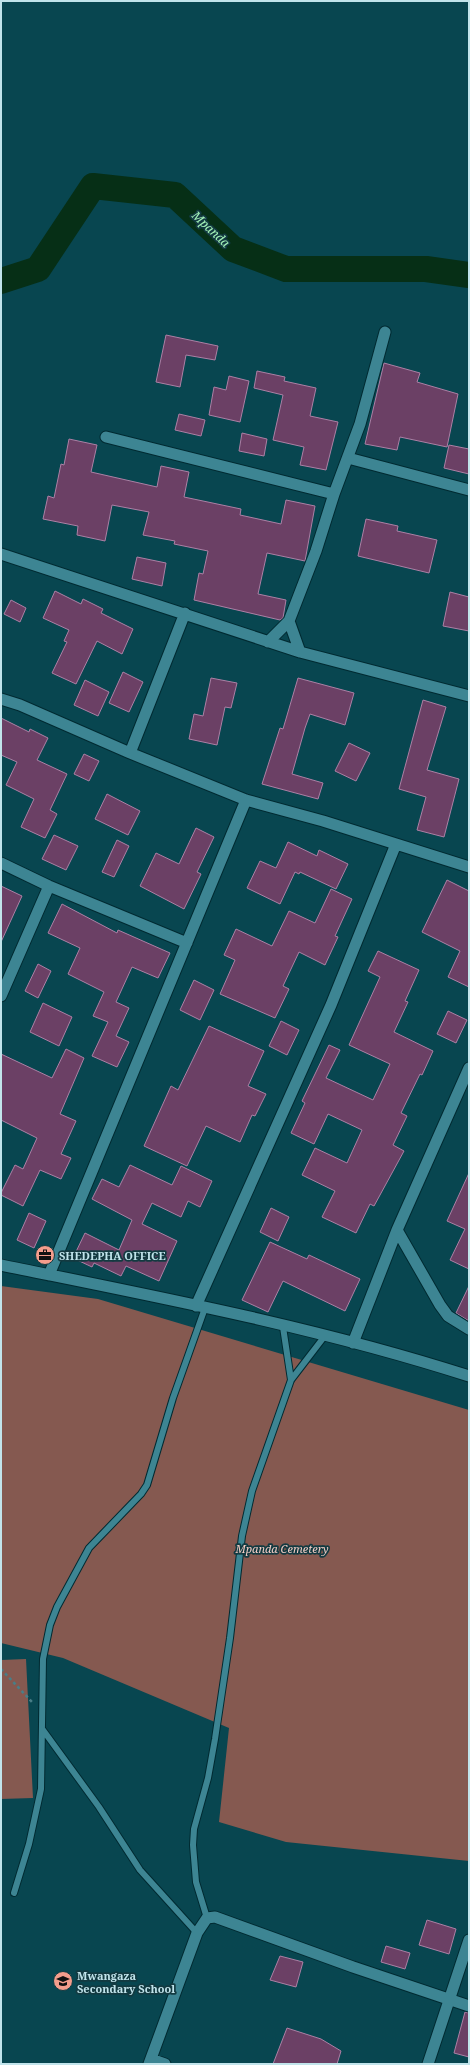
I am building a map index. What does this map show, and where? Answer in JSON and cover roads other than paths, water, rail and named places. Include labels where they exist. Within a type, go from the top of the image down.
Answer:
[{"type":"street","points":[[268,642],[289,621],[316,551],[369,393],[385,332]]},
{"type":"street","points":[[106,437],[334,494]]},
{"type":"street","points":[[348,458],[469,490]]},
{"type":"street","points":[[1,554],[102,588],[185,613],[300,652],[469,696]]},
{"type":"street","points":[[130,753],[185,613]]},
{"type":"street","points":[[289,621],[300,652]]},
{"type":"street","points":[[1,699],[20,705],[130,753],[246,800],[469,867]]},
{"type":"street","points":[[50,1275],[246,800]]},
{"type":"street","points":[[201,1307],[331,1005],[396,844]]},
{"type":"street","points":[[1,863],[49,886],[186,943]]},
{"type":"street","points":[[1,996],[49,886]]},
{"type":"street","points":[[353,1343],[397,1230],[469,1068]]},
{"type":"street","points":[[397,1230],[440,1305],[448,1316],[469,1329]]},
{"type":"street","points":[[1,1265],[201,1307],[353,1343],[469,1376]]},
{"type":"street","points":[[165,2064],[150,2062],[197,1933],[208,1918],[221,1918],[274,1939],[469,2006]]},
{"type":"street","points":[[428,2064],[469,1940]]},
{"type":"lane","points":[[14,1893],[29,1844],[41,1789],[43,1659],[47,1635],[57,1607],[93,1543],[141,1494],[147,1485],[201,1307]]},
{"type":"lane","points":[[283,1327],[291,1380]]},
{"type":"lane","points":[[208,1918],[196,1882],[193,1860],[194,1829],[210,1770],[230,1638],[242,1536],[252,1491],[291,1380],[324,1337]]},
{"type":"lane","points":[[43,1730],[99,1807],[140,1870],[197,1933]]},
{"type":"waterway","name":"Mpanda","points":[[1,281],[38,269],[93,186],[175,195],[233,249],[286,269],[426,269],[469,275]]},
{"type":"place","name":"SHEDEPHA OFFICE","points":[[45,1255]]},
{"type":"place","name":"Mwangaza Secondary School","points":[[63,1981]]},
{"type":"park label","name":"Mpanda Cemetery","points":[[282,1548]]}]
